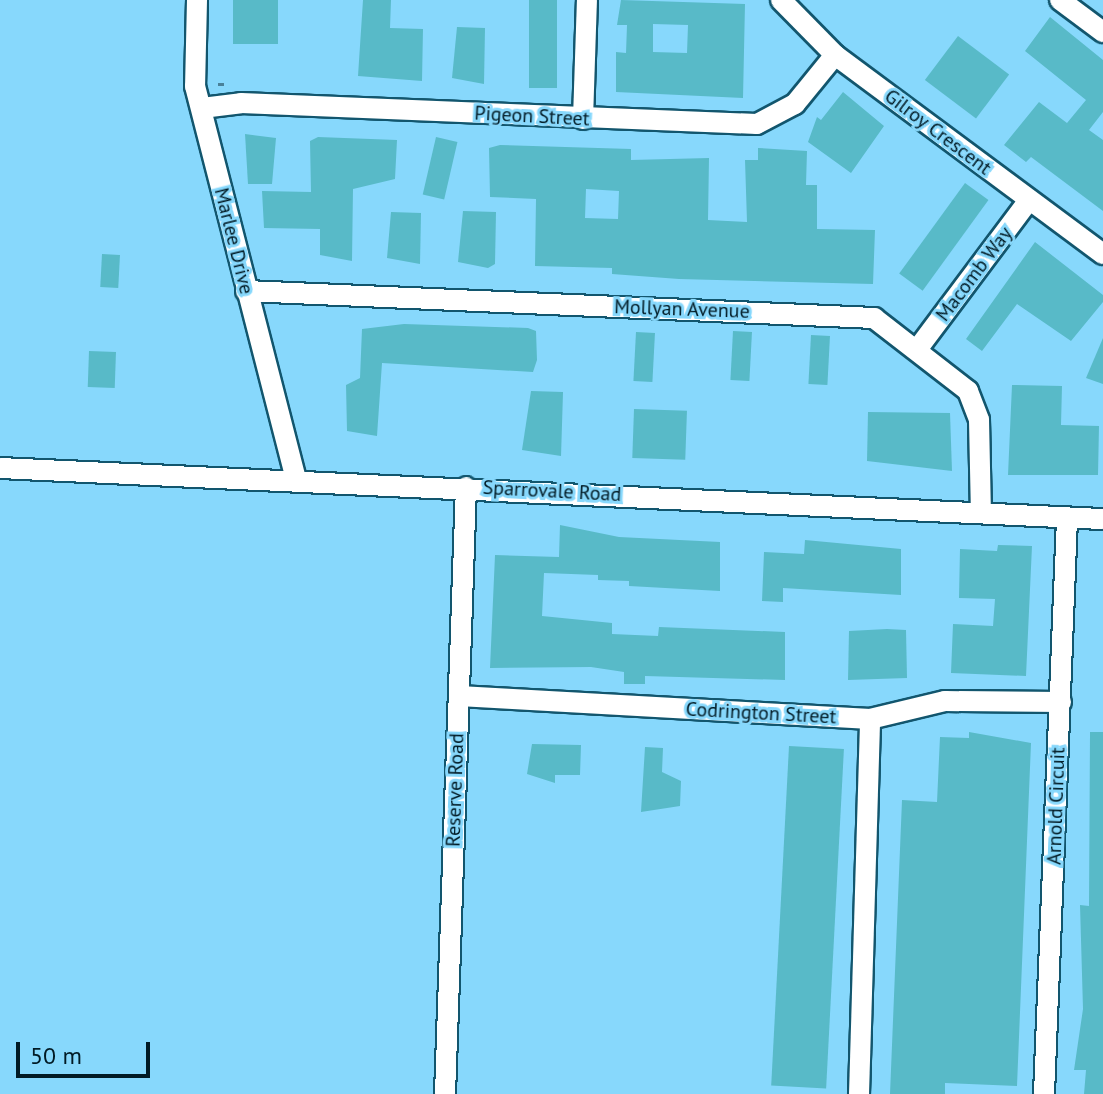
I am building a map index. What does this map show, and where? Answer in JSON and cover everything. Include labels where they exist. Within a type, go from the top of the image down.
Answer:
[{"type":"street","name":"Marlee Drive","points":[[197,0],[194,66],[202,108],[296,480]]},
{"type":"street","points":[[583,119],[587,0]]},
{"type":"street","name":"Gilroy Crescent","points":[[781,0],[835,55],[1103,254]]},
{"type":"street","points":[[1060,0],[1103,32]]},
{"type":"street","name":"Pigeon Street","points":[[202,108],[241,103],[757,124],[795,104],[835,55]]},
{"type":"street","name":"Macomb Way","points":[[919,347],[1029,200]]},
{"type":"street","name":"Mollyan Avenue","points":[[246,291],[869,317],[919,347],[957,377],[975,404],[981,512]]},
{"type":"street","name":"Sparrovale Road","points":[[0,468],[466,487],[1103,519]]},
{"type":"street","name":"Reserve Road","points":[[445,1094],[466,487]]},
{"type":"street","name":"Arnold Circuit","points":[[1044,1094],[1067,518]]},
{"type":"street","name":"Codrington Street","points":[[459,696],[870,719],[945,701],[1061,702]]},
{"type":"street","points":[[859,1094],[870,719]]},
{"type":"building","points":[[233,0],[278,0],[278,44],[233,44]]},
{"type":"building","points":[[363,0],[391,0],[390,28],[423,29],[422,81],[358,76]]},
{"type":"building","points":[[529,0],[557,0],[557,88],[529,88]]},
{"type":"building","points":[[621,0],[745,4],[743,98],[616,92],[616,52],[626,53],[627,25],[617,25]],"holes":[[[653,24],[688,25],[687,53],[653,52]]]},
{"type":"building","points":[[1050,17],[1103,60],[1103,112],[1089,130],[1103,140],[1103,211],[1031,157],[1026,162],[1004,145],[1039,102],[1067,123],[1086,100],[1025,51]]},
{"type":"building","points":[[457,27],[485,28],[484,84],[452,78]]},
{"type":"building","points":[[958,36],[1009,75],[976,118],[925,80]]},
{"type":"building","points":[[843,92],[884,126],[851,173],[808,142],[817,117],[821,120]]},
{"type":"building","points":[[245,134],[276,138],[272,184],[248,184]]},
{"type":"building","points":[[318,137],[397,140],[395,179],[353,189],[352,261],[320,255],[320,229],[264,228],[262,191],[311,192],[310,141]]},
{"type":"building","points":[[436,137],[457,142],[444,199],[423,194]]},
{"type":"building","points":[[500,145],[631,149],[631,160],[709,158],[708,220],[747,222],[745,160],[758,160],[758,148],[807,151],[806,185],[817,185],[817,229],[875,230],[873,284],[679,279],[612,274],[612,268],[535,266],[536,199],[490,197],[489,148]],"holes":[[[586,189],[619,191],[618,219],[585,218]]]},
{"type":"building","points":[[965,183],[988,200],[923,291],[899,274]]},
{"type":"building","points":[[463,211],[496,212],[495,264],[488,268],[458,262]]},
{"type":"building","points":[[391,212],[421,213],[420,264],[387,258]]},
{"type":"building","points":[[1035,242],[1103,295],[1103,302],[1071,341],[1017,304],[982,351],[966,339]]},
{"type":"building","points":[[102,254],[120,255],[118,288],[100,287]]},
{"type":"building","points":[[404,324],[528,328],[536,331],[537,360],[533,372],[382,363],[377,436],[347,431],[346,385],[360,378],[362,329]]},
{"type":"building","points":[[733,331],[752,332],[749,381],[730,380]]},
{"type":"building","points":[[636,332],[655,333],[652,382],[633,381]]},
{"type":"building","points":[[811,335],[830,336],[827,385],[808,384]]},
{"type":"building","points":[[1103,338],[1103,384],[1086,378]]},
{"type":"building","points":[[89,351],[116,352],[115,388],[88,387]]},
{"type":"building","points":[[1012,385],[1062,386],[1061,425],[1099,426],[1098,475],[1008,475]]},
{"type":"building","points":[[531,391],[563,392],[561,456],[522,450]]},
{"type":"building","points":[[634,409],[687,411],[685,460],[632,458]]},
{"type":"building","points":[[868,412],[950,413],[952,471],[867,461]]},
{"type":"building","points":[[560,525],[619,537],[720,542],[720,591],[629,586],[629,581],[598,580],[598,575],[544,573],[542,616],[612,623],[612,634],[658,636],[659,627],[785,632],[785,680],[645,676],[645,684],[624,684],[624,672],[591,667],[490,668],[495,555],[559,557]]},
{"type":"building","points":[[805,540],[901,549],[901,595],[783,588],[783,602],[762,601],[764,552],[804,554]]},
{"type":"building","points":[[998,545],[1032,546],[1026,676],[951,673],[953,624],[993,626],[995,599],[959,598],[960,549],[997,551]]},
{"type":"building","points":[[906,630],[907,678],[848,680],[849,631]]},
{"type":"building","points":[[969,732],[1031,743],[1017,1086],[945,1083],[945,1094],[890,1094],[902,800],[937,802],[940,737],[969,738]]},
{"type":"building","points":[[1090,732],[1103,732],[1103,1094],[1084,1094],[1086,1070],[1074,1070],[1083,1009],[1080,905],[1089,906]]},
{"type":"building","points":[[532,744],[581,745],[580,775],[555,775],[555,783],[527,774]]},
{"type":"building","points":[[789,746],[844,749],[826,1088],[771,1086]]},
{"type":"building","points":[[645,747],[663,748],[662,772],[681,781],[680,806],[641,812]]}]
